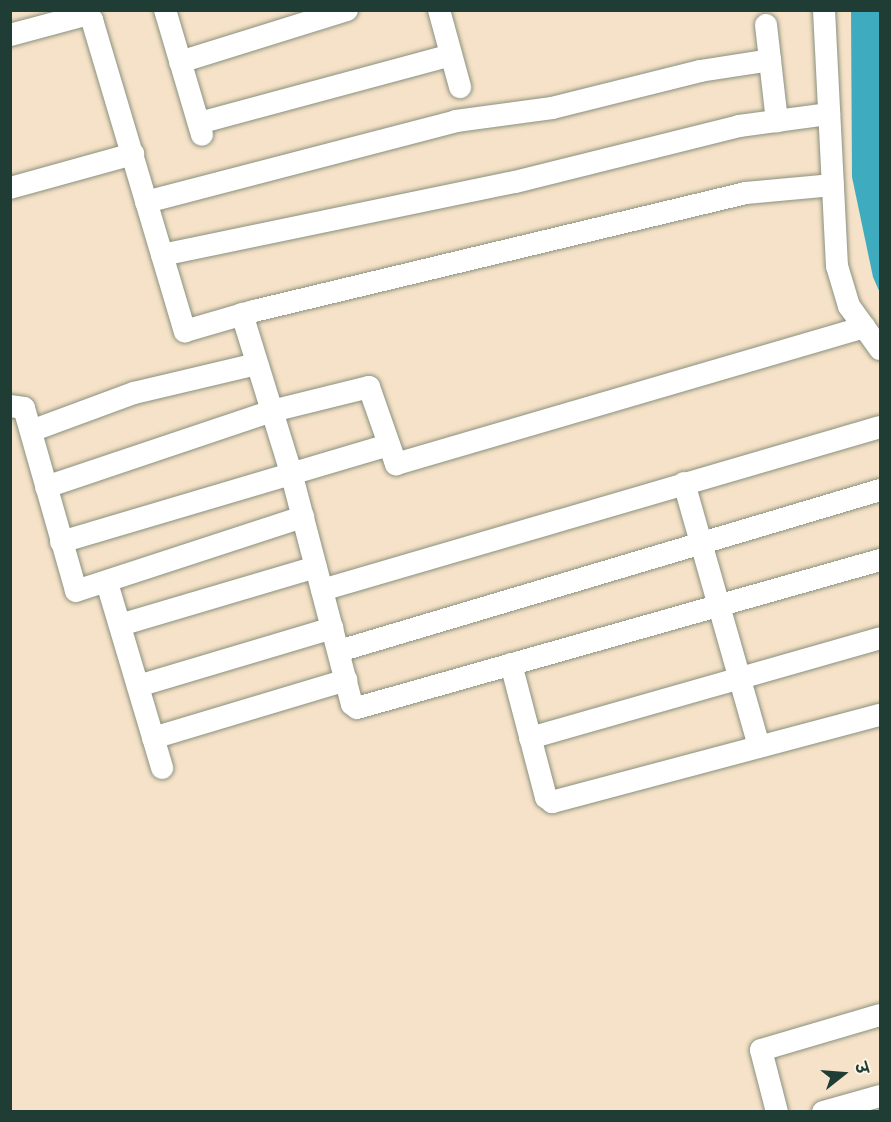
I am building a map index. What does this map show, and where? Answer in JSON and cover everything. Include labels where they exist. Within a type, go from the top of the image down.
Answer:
[{"type":"street","points":[[165,10],[200,129],[451,55]]},
{"type":"street","points":[[180,62],[347,10]]},
{"type":"street","points":[[439,10],[460,87]]},
{"type":"street","points":[[824,10],[837,266],[849,306],[880,349]]},
{"type":"street","points":[[10,35],[85,15],[90,17],[133,154],[182,331],[242,314],[746,193],[833,185]]},
{"type":"street","points":[[766,25],[777,121]]},
{"type":"street","points":[[146,202],[456,121],[552,108],[700,71],[770,60]]},
{"type":"street","points":[[162,255],[492,187],[739,126],[829,114]]},
{"type":"street","points":[[10,188],[133,154]]},
{"type":"street","points":[[242,314],[291,472],[352,704],[363,708],[719,604],[880,560]]},
{"type":"street","points":[[46,487],[272,411],[369,387],[396,464],[864,327]]},
{"type":"street","points":[[31,430],[134,393],[257,364]]},
{"type":"street","points":[[10,406],[24,408],[76,591],[107,583],[303,517]]},
{"type":"street","points":[[322,590],[880,427]]},
{"type":"street","points":[[61,542],[291,472],[388,446]]},
{"type":"street","points":[[684,483],[759,747]]},
{"type":"street","points":[[339,651],[701,541],[880,490]]},
{"type":"street","points":[[120,626],[316,567]]},
{"type":"street","points":[[107,583],[162,768]]},
{"type":"street","points":[[138,686],[333,628]]},
{"type":"street","points":[[530,738],[880,638]]},
{"type":"street","points":[[511,664],[546,796],[560,803],[880,715]]},
{"type":"street","points":[[153,738],[346,680]]},
{"type":"street","points":[[777,1112],[761,1050],[880,1014]]},
{"type":"street","points":[[823,1112],[880,1096]]},
{"type":"water","points":[[851,11],[880,11],[880,293],[873,277],[852,177]]}]
